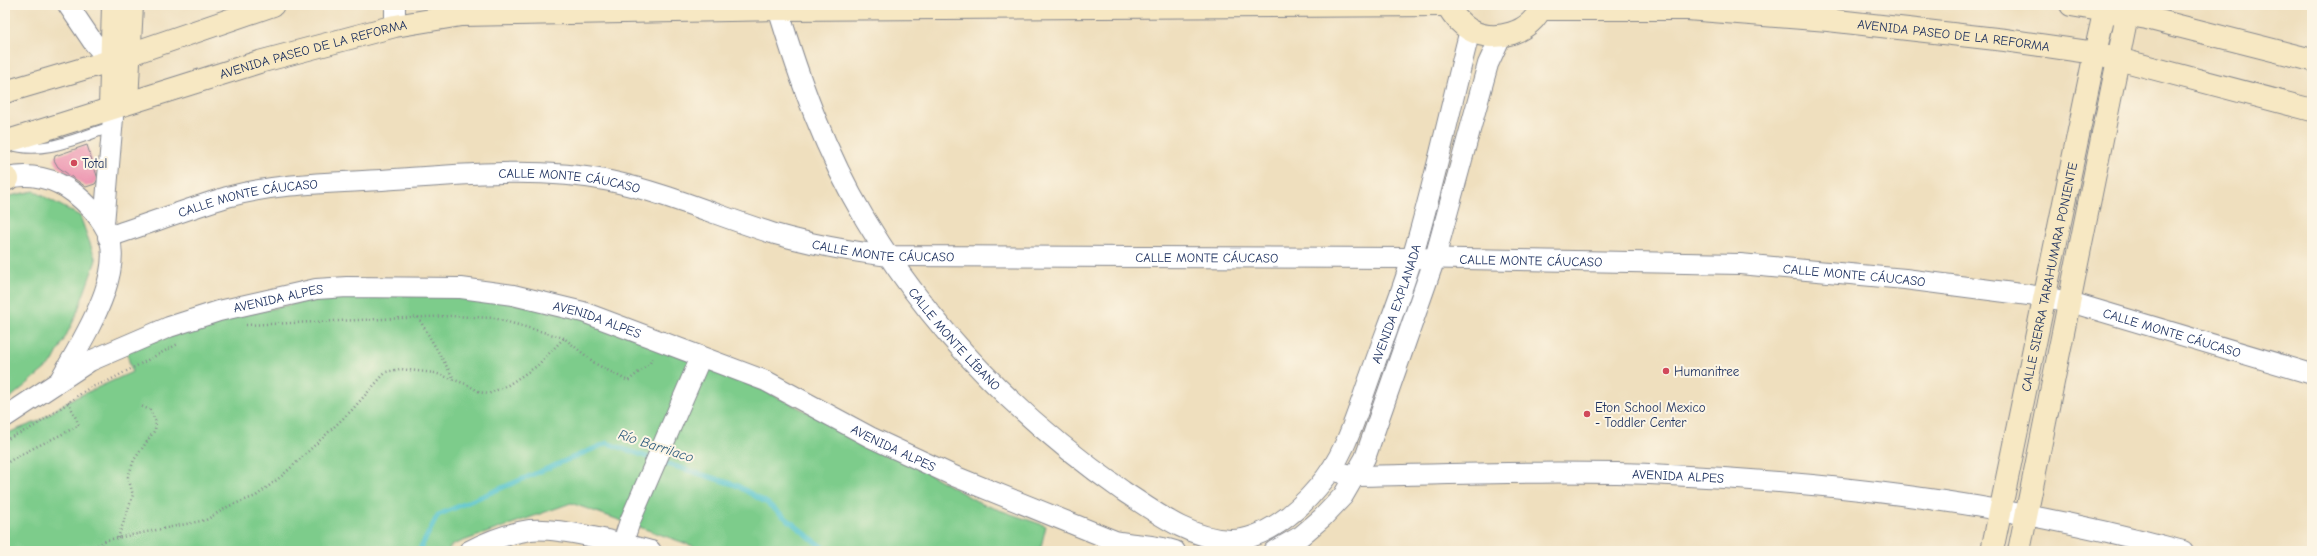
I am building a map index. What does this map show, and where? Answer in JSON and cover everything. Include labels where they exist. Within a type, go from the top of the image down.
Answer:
[{"type":"main road","points":[[113,5],[120,57]]},
{"type":"main road","points":[[115,114],[120,57],[132,5]]},
{"type":"main road","points":[[5,92],[120,57],[272,5]]},
{"type":"main road","points":[[1447,5],[1456,19],[1470,30],[1485,36],[1501,36],[1517,32],[1531,22],[1542,7]]},
{"type":"main road","name":"AVENIDA PASEO DE LA REFORMA","points":[[5,142],[115,114],[395,15],[461,15],[778,7],[1447,5]]},
{"type":"main road","points":[[2070,5],[2118,9],[2312,60]]},
{"type":"main road","name":"AVENIDA PASEO DE LA REFORMA","points":[[1542,7],[1687,9],[1828,20],[2095,53],[2312,110]]},
{"type":"main road","name":"CALLE SIERRA TARAHUMARA PONIENTE","points":[[1992,551],[2095,53],[2118,9]]},
{"type":"main road","name":"CALLE SIERRA TARAHUMARA PONIENTE","points":[[2019,551],[2118,59],[2118,9]]},
{"type":"street","points":[[68,5],[93,42],[120,57]]},
{"type":"street","name":"CALLE MONTE LÍBANO","points":[[778,7],[818,125],[850,191],[888,256],[924,307],[952,340],[992,382],[1040,426],[1091,468],[1156,514],[1210,538],[1254,544]]},
{"type":"street","name":"AVENIDA EXPLANADA","points":[[1254,544],[1318,487],[1331,470],[1351,428],[1412,258],[1470,30]]},
{"type":"street","name":"AVENIDA EXPLANADA","points":[[1355,476],[1374,433],[1435,258],[1488,64],[1501,36]]},
{"type":"street","points":[[106,231],[115,114]]},
{"type":"street","name":"CALLE MONTE CÁUCASO","points":[[106,231],[227,197],[260,190],[298,185],[505,173],[559,174],[610,181],[648,191],[773,233],[831,249],[888,256],[1435,258],[1740,264],[1905,279],[2044,297],[2070,302],[2312,374]]},
{"type":"street","points":[[6,178],[38,177],[55,182],[86,203],[106,231],[112,252],[110,274],[104,293],[60,379]]},
{"type":"street","name":"AVENIDA ALPES","points":[[5,417],[60,379],[90,361],[169,327],[219,311],[316,289],[461,288],[513,295],[583,312],[766,381],[870,437],[961,478],[1115,541],[1143,547],[1168,549]]},
{"type":"street","points":[[621,540],[701,357]]},
{"type":"street","name":"AVENIDA ALPES","points":[[1331,470],[1355,476],[1580,473],[1677,475],[1763,480],[1871,491],[2027,514],[2114,532],[2183,551]]},
{"type":"street","points":[[1274,551],[1301,536],[1322,518],[1343,496],[1355,476]]},
{"type":"street","points":[[1168,549],[1166,540],[1174,523]]},
{"type":"street","points":[[469,551],[508,535],[531,530],[562,532],[621,540],[651,551]]},
{"type":"path","points":[[418,317],[454,379]]},
{"type":"path","points":[[240,325],[418,317],[494,318],[564,338],[596,364],[628,380],[650,363],[660,341]]},
{"type":"path","points":[[87,551],[107,540],[206,520],[229,506],[256,496],[283,475],[351,411],[386,372],[392,370],[425,370],[454,379],[480,392],[488,394],[508,385],[537,366],[564,338]]},
{"type":"path","points":[[5,440],[35,426],[89,388],[108,381],[185,342]]},
{"type":"path","points":[[5,464],[79,425],[68,402]]},
{"type":"path","points":[[118,538],[133,495],[128,477],[134,460],[155,430],[156,422],[150,410],[141,406]]},
{"type":"green space","points":[[34,191],[80,216],[96,260],[75,318],[52,363],[9,399],[5,400],[5,197]]},
{"type":"green space","points":[[460,293],[583,317],[763,390],[908,462],[982,504],[1046,526],[1040,551],[699,551],[693,546],[571,503],[452,545],[447,551],[5,551],[5,434],[39,421],[68,401],[132,372],[126,350],[222,320],[324,297]]},
{"type":"building","name":"Total","points":[[87,145],[98,179],[95,184],[86,187],[58,167],[54,160],[55,156]]},
{"type":"waterway","name":"Río Barrilaco","points":[[419,551],[438,515],[607,443],[653,459]]},
{"type":"waterway","name":"Río Barrilaco","points":[[661,462],[736,485],[767,503],[827,551]]},
{"type":"place","name":"Total","points":[[74,163]]},
{"type":"place","name":"Humanitree","points":[[1666,371]]},
{"type":"place","name":"Eton School Mexico - Toddler Center","points":[[1587,414]]}]
